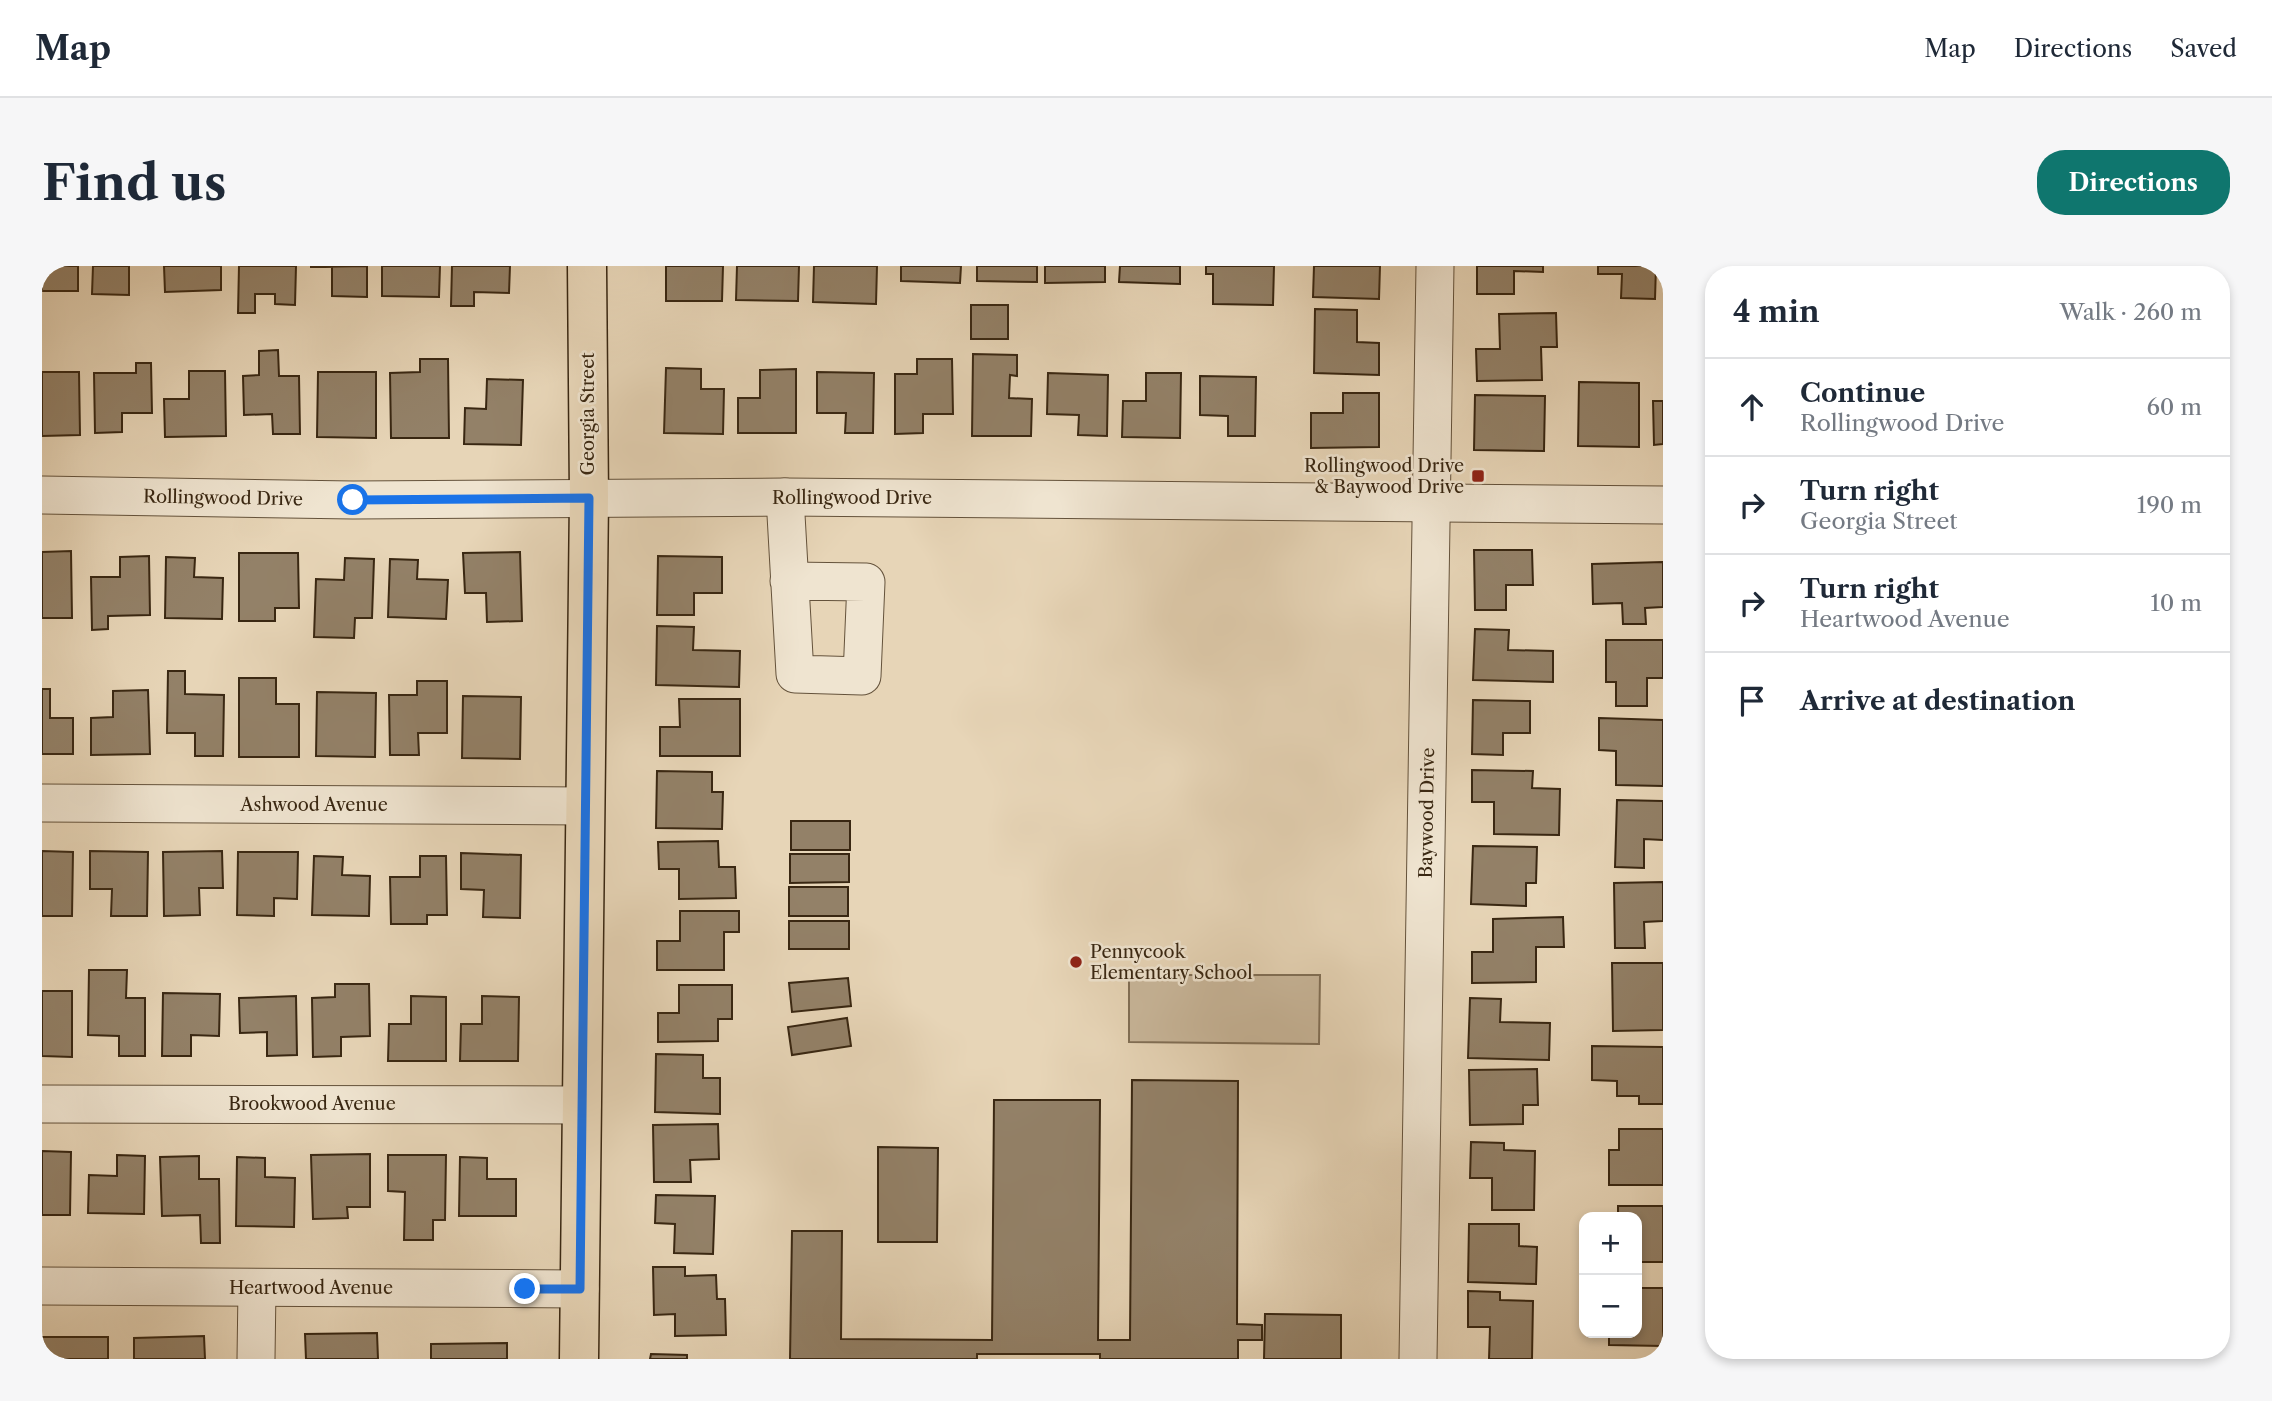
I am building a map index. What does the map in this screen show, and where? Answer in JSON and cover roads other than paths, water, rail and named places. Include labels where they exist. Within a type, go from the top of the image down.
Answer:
[{"type":"main road","name":"Georgia Street","points":[[579,1359],[589,498],[587,266]]},
{"type":"street","name":"Baywood Drive","points":[[1418,1359],[1435,266]]},
{"type":"street","name":"Rollingwood Drive","points":[[42,495],[353,500],[785,497],[1663,506]]},
{"type":"street","points":[[785,497],[789,581]]},
{"type":"street","name":"Ashwood Avenue","points":[[42,803],[585,806]]},
{"type":"street","name":"Brookwood Avenue","points":[[42,1104],[582,1105]]},
{"type":"street","name":"Heartwood Avenue","points":[[42,1286],[580,1289]]},
{"type":"street","points":[[256,1359],[257,1288]]},
{"type":"place","name":"Rollingwood Drive & Baywood Drive","points":[[1478,476]]},
{"type":"place","name":"Pennycook Elementary School","points":[[1076,962]]}]
